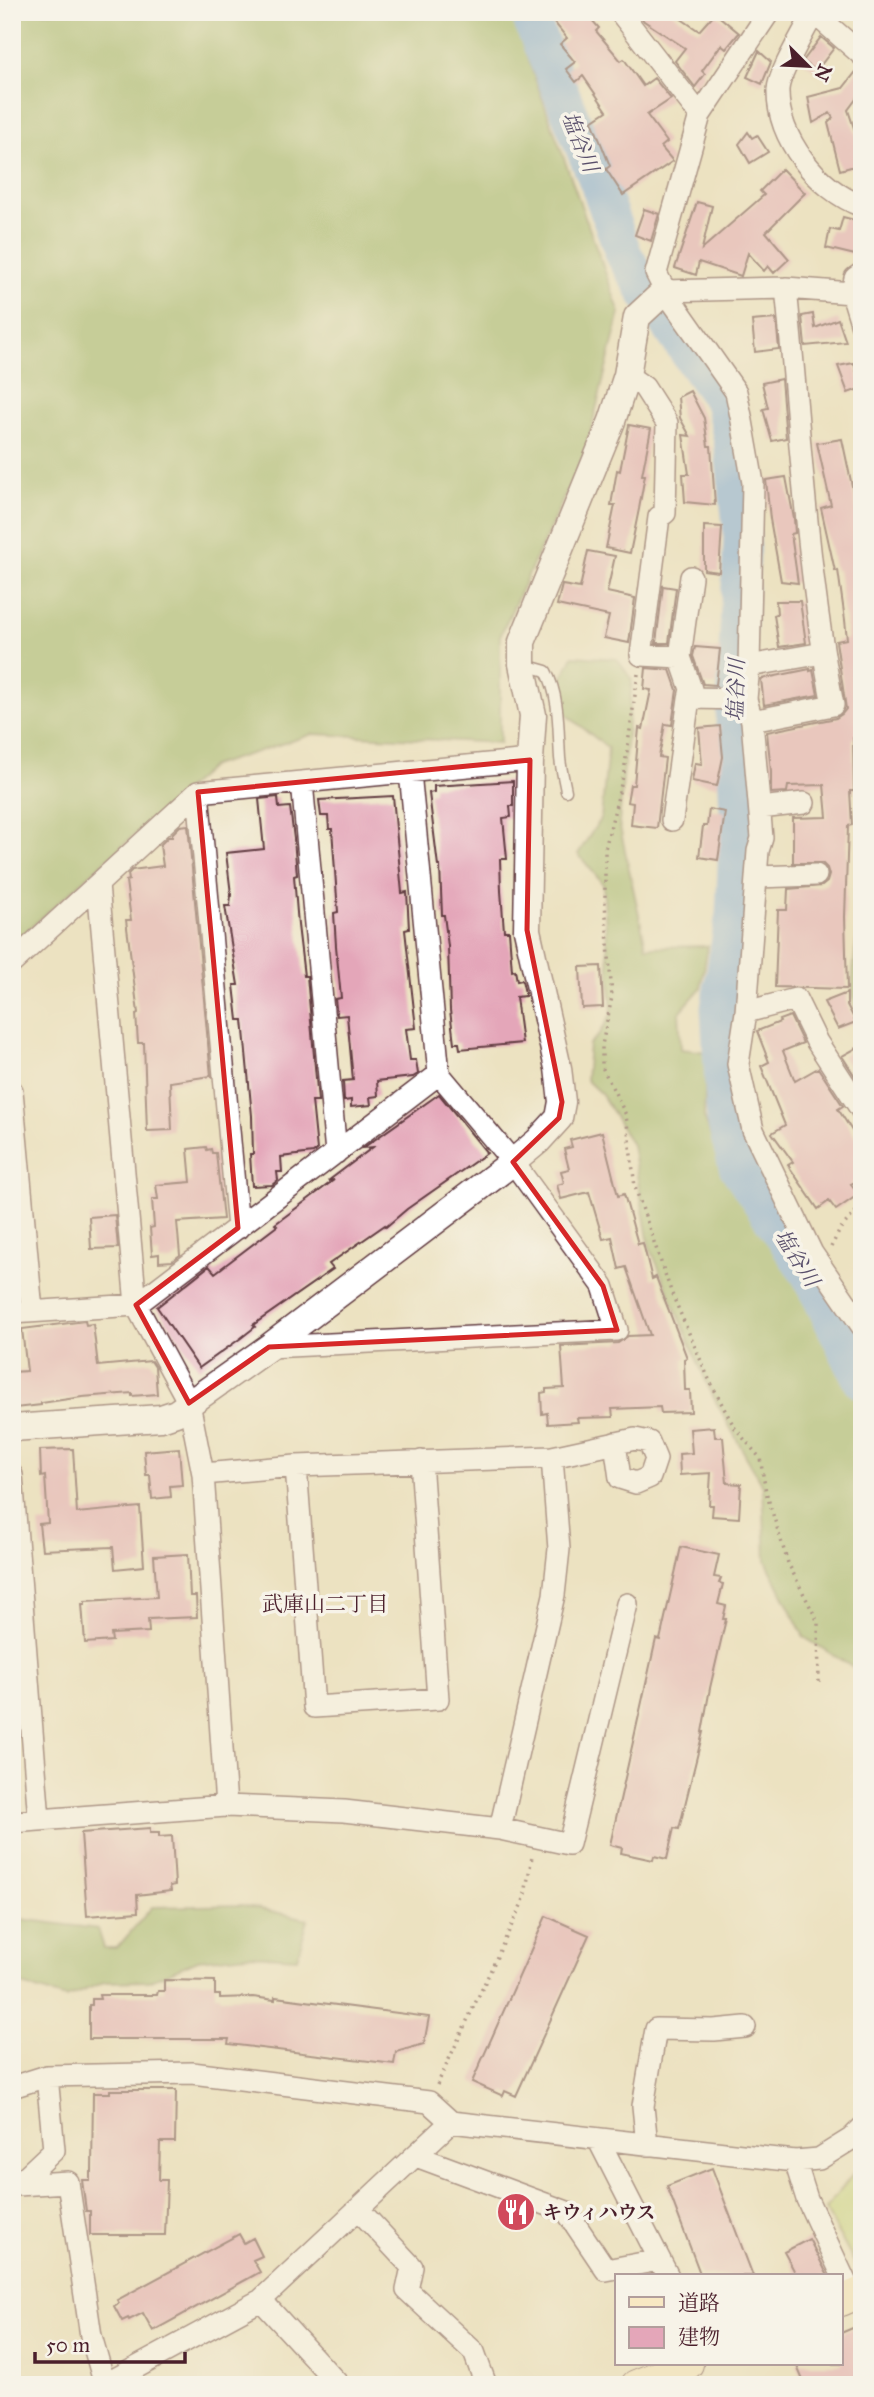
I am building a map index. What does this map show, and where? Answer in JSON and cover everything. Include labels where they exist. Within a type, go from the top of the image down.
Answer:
[{"type":"main road","points":[[636,2385],[683,2366]]},
{"type":"street","points":[[620,12],[700,115]]},
{"type":"street","points":[[769,12],[700,115],[656,273],[665,292],[736,392],[753,483],[746,699],[752,721],[762,838],[758,851],[746,1012],[738,1064],[753,1130],[821,1268],[862,1326]]},
{"type":"street","points":[[862,55],[814,13],[778,88],[781,111],[794,149],[808,169],[827,185],[862,206]]},
{"type":"street","points":[[862,274],[855,278],[852,293],[862,326]]},
{"type":"street","points":[[752,721],[833,705],[822,653],[786,288]]},
{"type":"street","points":[[12,1427],[161,1418],[176,1413],[269,1347],[513,1162],[538,1141],[559,1118],[562,1102],[558,1068],[527,930],[533,715],[522,664],[522,642],[628,375],[637,317],[665,292],[786,288],[852,293]]},
{"type":"street","points":[[628,375],[644,387],[667,423],[665,513],[659,517],[641,655],[680,657]]},
{"type":"street","points":[[672,820],[691,689],[680,657],[691,577]]},
{"type":"street","points":[[749,666],[822,653]]},
{"type":"street","points":[[689,698],[746,699]]},
{"type":"street","points":[[12,964],[198,792],[530,760]]},
{"type":"street","points":[[269,1347],[617,1330],[603,1286],[513,1162],[439,1074],[410,772]]},
{"type":"street","points":[[302,782],[336,1153]]},
{"type":"street","points":[[198,792],[237,1228]]},
{"type":"street","points":[[760,808],[804,803]]},
{"type":"street","points":[[757,877],[816,875]]},
{"type":"street","points":[[98,885],[136,1305],[189,1403],[203,1474],[226,1806]]},
{"type":"street","points":[[746,1012],[796,999],[817,1042],[862,1111]]},
{"type":"street","points":[[12,1091],[22,1312],[136,1305],[439,1074]]},
{"type":"street","points":[[203,1474],[296,1466],[552,1457],[615,1443]]},
{"type":"street","points":[[500,1829],[554,1595],[559,1549],[552,1457]]},
{"type":"street","points":[[296,1466],[314,1707],[438,1699],[421,1461]]},
{"type":"street","points":[[12,1475],[40,1820]]},
{"type":"street","points":[[12,1822],[226,1806],[344,1811],[500,1829],[569,1844],[627,1604]]},
{"type":"street","points":[[647,2145],[643,2106],[656,2029],[714,2031],[745,2027]]},
{"type":"street","points":[[12,2087],[47,2076],[192,2073],[429,2102],[451,2122],[794,2161],[820,2159],[851,2139],[862,2128]]},
{"type":"street","points":[[15,2188],[54,2150],[47,2076]]},
{"type":"street","points":[[15,2188],[68,2182],[90,2336],[104,2385],[261,2300],[451,2122]]},
{"type":"street","points":[[416,2155],[566,2211],[606,2270],[664,2268],[598,2139]]},
{"type":"street","points":[[794,2161],[807,2199],[841,2274]]},
{"type":"street","points":[[358,2209],[412,2267],[407,2290],[474,2352],[486,2385]]},
{"type":"street","points":[[842,2277],[851,2297]]},
{"type":"street","points":[[261,2300],[339,2385]]},
{"type":"lane","points":[[522,664],[546,671],[550,679],[556,704],[560,761],[566,791]]},
{"type":"path","points":[[641,655],[624,772],[605,849],[605,903],[612,997],[602,1045],[602,1067],[626,1115],[635,1187],[672,1294],[726,1412],[760,1458],[766,1492],[788,1563],[818,1622],[819,1685]]},
{"type":"path","points":[[821,1268],[841,1228],[862,1205]]},
{"type":"path","points":[[429,2102],[524,1899],[535,1837]]},
{"type":"highlighted area","points":[[530,760],[527,930],[562,1102],[559,1118],[513,1162],[603,1286],[617,1330],[269,1347],[189,1403],[136,1305],[238,1228],[198,792]]},
{"type":"green space","points":[[12,12],[511,12],[620,313],[586,450],[500,636],[500,743],[313,734],[212,766],[12,944]]},
{"type":"green space","points":[[573,656],[617,659],[632,680],[619,823],[646,947],[708,946],[701,988],[679,1013],[681,1049],[707,1052],[704,1117],[726,1177],[762,1221],[815,1309],[862,1413],[862,1673],[804,1637],[766,1561],[763,1487],[710,1391],[649,1245],[632,1145],[602,1095],[586,1080],[589,1044],[598,1036],[612,1013],[603,884],[578,854],[601,818],[608,748],[563,712],[561,680]]},
{"type":"green space","points":[[862,910],[862,1025],[854,1000],[853,969]]},
{"type":"green space","points":[[242,1905],[308,1919],[297,1958],[248,1955],[198,1960],[149,1981],[104,1982],[66,1998],[12,1982],[12,1918],[98,1929],[104,1948],[117,1948],[152,1907]]},
{"type":"green space","points":[[854,2173],[862,2174],[862,2270],[859,2271],[825,2209]]},
{"type":"building","points":[[546,12],[585,12],[599,28],[596,31],[621,61],[624,59],[643,86],[654,78],[671,99],[647,115],[667,142],[661,147],[673,161],[623,195],[606,169],[610,166],[592,121],[607,111],[583,76],[576,82],[566,69],[575,62],[560,44],[567,38]]},
{"type":"building","points":[[637,12],[671,12],[699,31],[715,13],[739,33],[726,49],[721,45],[702,71],[705,74],[695,87],[675,61],[685,48],[644,21]]},
{"type":"building","points":[[821,37],[834,48],[816,71],[803,61]]},
{"type":"building","points":[[759,51],[771,62],[762,84],[747,77]]},
{"type":"building","points":[[859,68],[862,68],[862,91],[848,110],[857,137],[862,136],[862,164],[840,170],[828,123],[833,118],[830,113],[813,123],[808,97],[843,88]]},
{"type":"building","points":[[748,132],[752,138],[757,135],[768,152],[750,163],[739,144]]},
{"type":"building","points":[[782,169],[805,193],[766,232],[789,259],[774,273],[768,266],[764,271],[748,253],[741,276],[699,262],[696,275],[675,268],[697,202],[712,206],[702,249],[764,195],[760,191]]},
{"type":"building","points":[[644,209],[659,214],[651,241],[635,235]]},
{"type":"building","points":[[843,217],[862,222],[855,255],[826,248],[830,229],[839,231]]},
{"type":"building","points":[[813,314],[815,328],[838,319],[846,342],[805,346],[802,316]]},
{"type":"building","points":[[776,319],[779,349],[755,352],[752,321]]},
{"type":"building","points":[[854,363],[862,388],[848,393],[838,366]]},
{"type":"building","points":[[781,379],[786,438],[772,441],[763,409],[768,408],[762,383]]},
{"type":"building","points":[[690,391],[704,418],[708,446],[711,446],[715,505],[685,502],[683,474],[689,474],[683,435],[690,436],[680,418],[678,397]]},
{"type":"building","points":[[629,425],[651,429],[630,553],[606,548],[615,505],[611,505],[617,470],[620,471]]},
{"type":"building","points":[[842,439],[862,533],[862,704],[857,705],[862,736],[853,738],[854,791],[850,791],[852,825],[848,826],[845,917],[847,989],[775,987],[778,910],[787,910],[788,889],[822,886],[829,875],[822,863],[793,863],[793,818],[827,817],[824,785],[788,786],[787,792],[771,793],[767,732],[836,718],[846,709],[836,641],[847,639],[845,620],[838,570],[835,571],[821,508],[831,505],[817,443]]},
{"type":"building","points":[[786,477],[794,519],[795,533],[791,534],[798,583],[781,581],[770,519],[766,480]]},
{"type":"building","points":[[704,526],[722,527],[719,572],[704,570]]},
{"type":"building","points":[[588,551],[615,556],[607,592],[635,598],[629,643],[604,638],[609,616],[557,605],[562,585],[580,588]]},
{"type":"building","points":[[663,586],[676,588],[669,643],[656,643]]},
{"type":"building","points":[[776,601],[800,601],[806,643],[779,647],[774,615],[777,614]]},
{"type":"building","points":[[695,647],[720,649],[716,685],[703,684],[693,656]]},
{"type":"building","points":[[646,668],[670,670],[677,690],[672,725],[665,724],[659,757],[665,758],[657,828],[631,825],[633,803],[627,802],[630,785],[634,785],[639,728],[643,729],[651,690],[644,689]]},
{"type":"building","points":[[813,670],[818,695],[764,705],[761,679]]},
{"type":"building","points":[[720,726],[723,757],[717,786],[692,781],[695,763],[702,764],[699,728]]},
{"type":"building","points":[[513,781],[511,817],[503,818],[507,859],[500,859],[501,891],[504,931],[509,931],[512,971],[515,970],[517,981],[522,980],[525,993],[525,996],[516,997],[522,1043],[460,1049],[459,1043],[454,1043],[450,1010],[448,946],[442,915],[440,866],[429,793],[434,792],[434,786]]},
{"type":"building","points":[[393,796],[402,893],[407,892],[409,929],[405,930],[416,1028],[406,1029],[410,1060],[416,1060],[418,1074],[413,1077],[377,1081],[378,1096],[370,1097],[371,1105],[351,1107],[351,1100],[344,1101],[343,1081],[353,1080],[347,1015],[337,1016],[335,999],[341,998],[334,913],[338,912],[332,829],[329,829],[328,816],[321,816],[319,800]]},
{"type":"building","points":[[278,797],[279,808],[290,807],[294,839],[298,925],[304,976],[307,976],[318,1101],[312,1101],[317,1150],[313,1153],[281,1157],[282,1172],[277,1172],[278,1180],[272,1185],[252,1186],[252,1116],[243,1020],[238,1020],[234,985],[238,985],[225,906],[230,906],[231,894],[226,853],[264,849],[259,799]]},
{"type":"building","points":[[709,809],[725,812],[718,860],[699,857],[703,826],[707,826]]},
{"type":"building","points":[[188,825],[211,1076],[170,1082],[172,1130],[147,1131],[144,1043],[138,1043],[138,1013],[126,920],[131,920],[126,881],[129,880],[128,874],[132,870],[163,866],[160,845],[168,837],[172,837],[180,826]]},
{"type":"building","points":[[601,966],[603,1007],[582,1008],[580,967]]},
{"type":"building","points":[[847,993],[847,1005],[856,1022],[838,1029],[824,1002]]},
{"type":"building","points":[[790,1016],[803,1043],[783,1051],[795,1081],[818,1068],[843,1106],[838,1109],[856,1137],[862,1134],[862,1179],[851,1184],[859,1194],[836,1210],[829,1201],[818,1209],[788,1165],[793,1162],[772,1133],[785,1125],[761,1066],[769,1062],[757,1031]]},
{"type":"building","points":[[862,1045],[862,1087],[842,1056]]},
{"type":"building","points":[[439,1094],[487,1153],[407,1209],[386,1227],[385,1225],[329,1264],[333,1269],[253,1325],[255,1327],[199,1368],[157,1307],[209,1266],[215,1273],[373,1147],[363,1148]]},
{"type":"building","points":[[602,1132],[618,1196],[624,1194],[638,1244],[643,1243],[652,1279],[656,1277],[687,1358],[684,1359],[685,1390],[690,1390],[691,1412],[661,1413],[660,1407],[612,1409],[613,1417],[577,1418],[578,1422],[548,1424],[547,1413],[542,1414],[541,1393],[546,1392],[546,1389],[564,1388],[561,1346],[618,1343],[628,1336],[650,1335],[626,1267],[619,1269],[612,1237],[603,1239],[589,1192],[561,1199],[557,1185],[564,1183],[561,1171],[569,1169],[564,1149],[572,1147],[570,1140]]},
{"type":"building","points":[[206,1147],[216,1153],[223,1219],[177,1222],[180,1255],[172,1261],[159,1262],[159,1254],[152,1255],[150,1228],[154,1227],[152,1199],[158,1199],[156,1185],[191,1182],[188,1149]]},
{"type":"building","points":[[115,1215],[118,1248],[91,1249],[89,1217]]},
{"type":"building","points":[[85,1321],[86,1325],[93,1324],[98,1366],[151,1361],[155,1367],[157,1394],[82,1397],[15,1408],[12,1372],[27,1371],[22,1329]]},
{"type":"building","points":[[714,1427],[715,1437],[723,1437],[727,1483],[741,1484],[739,1518],[712,1516],[713,1505],[709,1505],[711,1473],[680,1475],[679,1454],[692,1453],[690,1429]]},
{"type":"building","points":[[179,1448],[182,1485],[170,1486],[171,1497],[152,1499],[144,1451]]},
{"type":"building","points":[[73,1449],[77,1513],[140,1507],[144,1566],[115,1569],[113,1547],[42,1550],[39,1524],[48,1523],[45,1476],[41,1477],[40,1450]]},
{"type":"building","points":[[681,1547],[719,1555],[714,1577],[721,1578],[719,1583],[723,1584],[718,1604],[726,1606],[723,1619],[726,1619],[703,1732],[679,1829],[674,1828],[667,1859],[654,1856],[653,1860],[621,1853],[622,1848],[610,1845],[656,1639],[660,1640]]},
{"type":"building","points":[[188,1554],[190,1596],[196,1596],[197,1617],[148,1619],[149,1632],[111,1634],[112,1641],[85,1643],[82,1604],[85,1604],[85,1601],[157,1597],[154,1556]]},
{"type":"building","points":[[150,1828],[150,1833],[159,1833],[159,1837],[172,1836],[175,1885],[170,1886],[171,1891],[137,1895],[138,1912],[87,1916],[81,1833]]},
{"type":"building","points":[[546,1916],[589,1935],[516,2096],[505,2091],[503,2096],[472,2082]]},
{"type":"building","points":[[164,1980],[215,1981],[215,1995],[220,1995],[220,1998],[253,1997],[275,2000],[275,1997],[429,2017],[424,2044],[396,2052],[394,2064],[228,2044],[229,2039],[89,2039],[89,2005],[92,2005],[92,1999],[100,1999],[99,1995],[157,1995],[158,1991],[164,1991]]},
{"type":"building","points":[[110,2090],[176,2090],[175,2142],[160,2142],[159,2180],[167,2180],[165,2235],[90,2235],[90,2211],[86,2211],[82,2180],[90,2180],[92,2172],[93,2093],[110,2093]]},
{"type":"building","points":[[712,2168],[752,2274],[700,2274],[667,2186]]},
{"type":"building","points":[[239,2234],[244,2243],[253,2238],[262,2256],[253,2260],[260,2272],[153,2331],[143,2313],[122,2321],[114,2306],[119,2303],[117,2300]]},
{"type":"building","points":[[809,2239],[827,2274],[796,2274],[784,2252]]},
{"type":"building","points":[[862,2324],[862,2385],[805,2385],[797,2366],[842,2366],[842,2333]]},
{"type":"waterway","name":"塩谷川","points":[[528,12],[598,183],[624,255],[647,294],[723,402],[732,440],[742,535],[734,722],[738,813],[734,914],[719,1008],[725,1120],[737,1166],[811,1277],[862,1381]]},
{"type":"place","name":"キウィハウス","points":[[516,2212]]},
{"type":"district","name":"武庫山二丁目","points":[[325,1604]]}]
